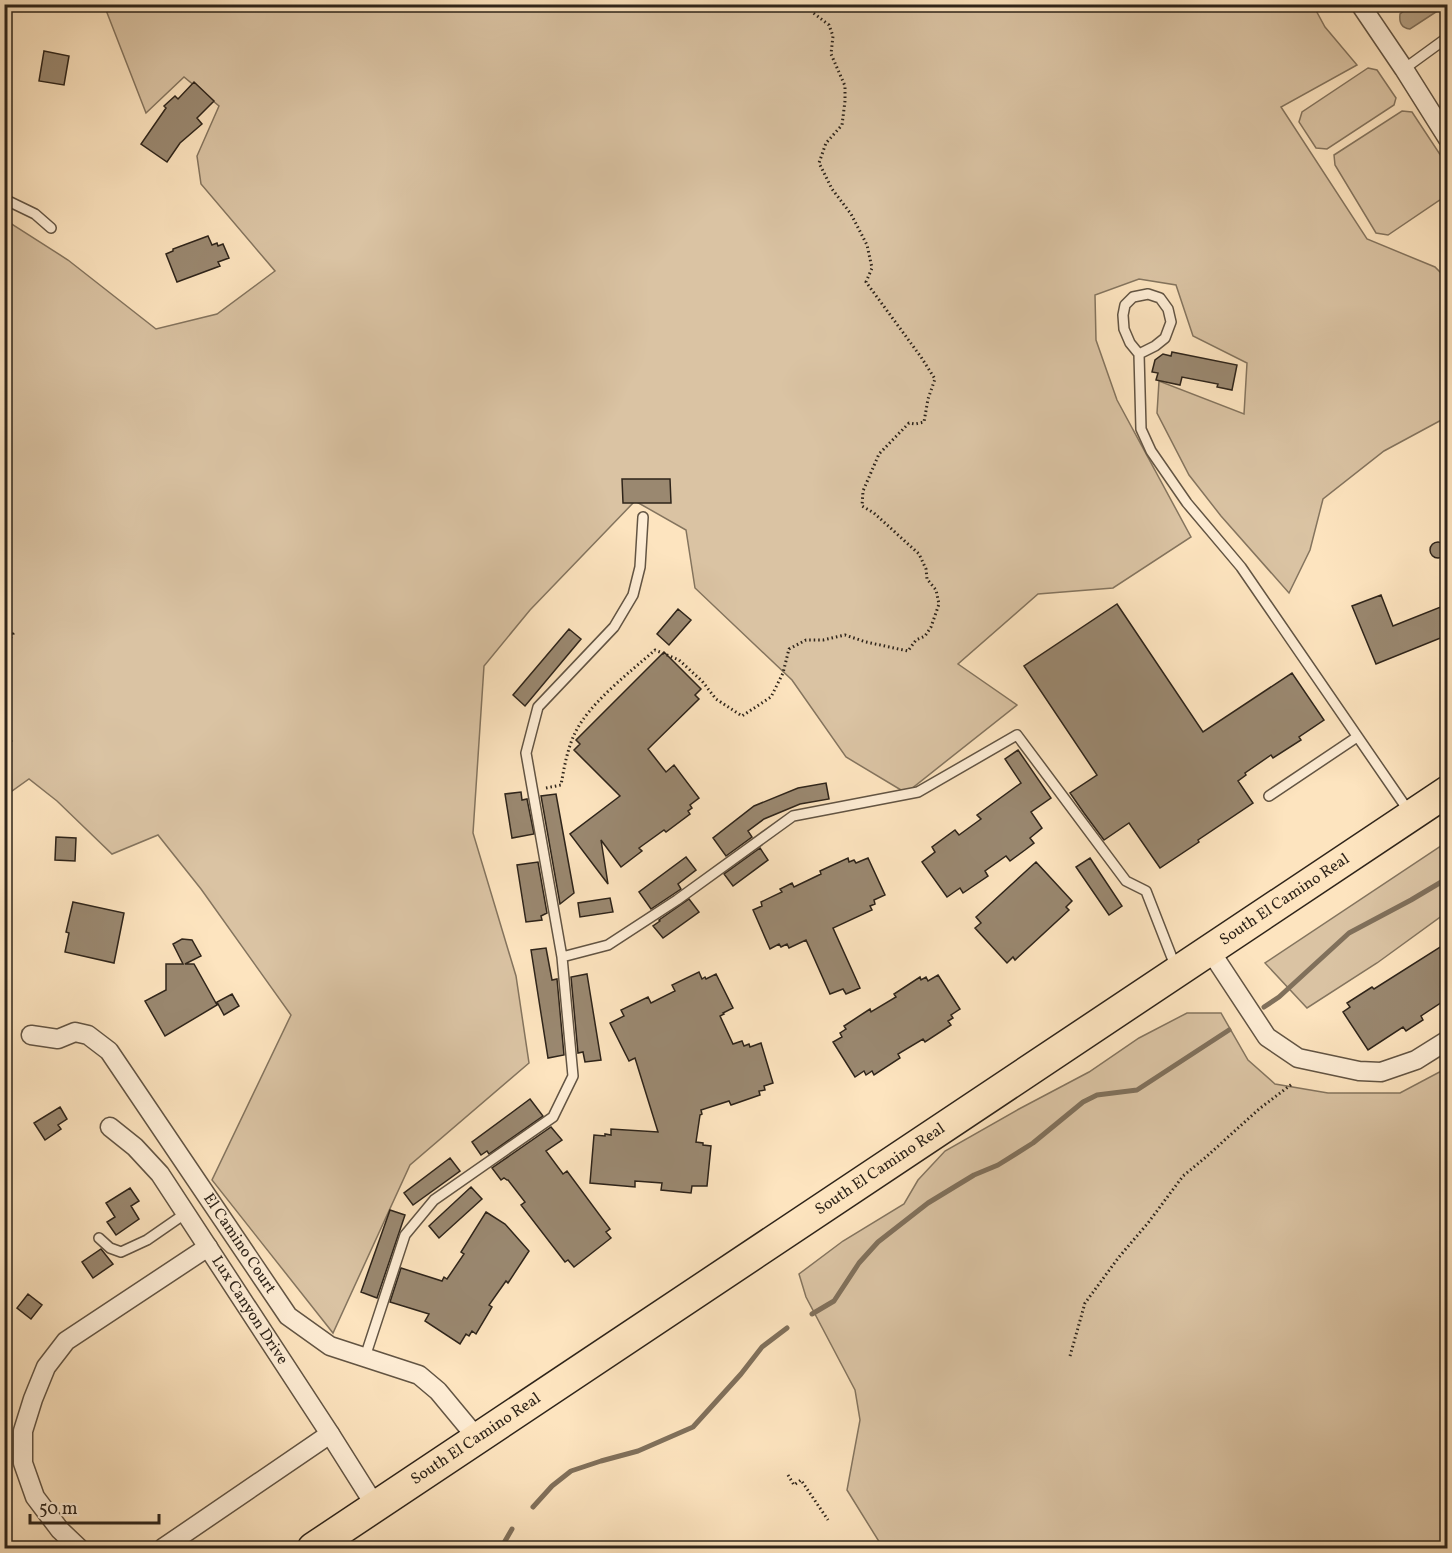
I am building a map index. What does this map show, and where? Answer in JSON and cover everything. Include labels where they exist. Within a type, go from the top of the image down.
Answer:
[{"type":"main road","name":"South El Camino Real","points":[[313,1548],[1448,791]]},
{"type":"street","points":[[1360,4],[1448,139]]},
{"type":"street","points":[[1209,949],[1267,1037],[1298,1058],[1359,1071],[1381,1072],[1416,1060],[1448,1040]]},
{"type":"street","name":"El Camino Court","points":[[31,1035],[58,1039],[75,1032],[81,1033],[88,1035],[109,1051],[288,1316],[330,1346],[419,1375],[438,1391],[477,1438]]},
{"type":"street","name":"Lux Canyon Drive","points":[[110,1128],[135,1147],[160,1174],[376,1507]]},
{"type":"street","points":[[79,1548],[60,1530],[35,1497],[23,1462],[23,1431],[46,1367],[66,1341],[208,1247]]},
{"type":"street","points":[[163,1548],[330,1434]]},
{"type":"lane","points":[[1404,69],[1448,37]]},
{"type":"lane","points":[[4,199],[35,214],[51,228]]},
{"type":"lane","points":[[1139,354],[1165,338],[1171,322],[1168,309],[1160,298],[1148,294],[1133,297],[1125,305],[1123,315],[1124,329],[1130,343],[1139,354],[1142,429],[1151,451],[1187,503],[1241,567],[1411,815]]},
{"type":"lane","points":[[365,1357],[405,1236],[434,1200],[553,1117],[573,1077],[562,957],[526,753],[538,707],[614,627],[633,595],[640,567],[644,518]]},
{"type":"lane","points":[[562,957],[608,945],[677,900],[793,816],[918,792],[1017,735],[1126,881],[1146,891],[1177,971]]},
{"type":"lane","points":[[1269,796],[1358,737]]},
{"type":"lane","points":[[99,1238],[110,1248],[121,1252],[147,1240],[186,1213]]},
{"type":"path","points":[[533,790],[561,785],[566,756],[586,715],[656,651],[679,660],[702,681],[716,699],[742,716],[771,697],[783,673],[789,649],[806,640],[823,640],[845,635],[908,651],[916,640],[925,636],[931,627],[939,604],[938,597],[936,590],[927,579],[926,569],[919,554],[874,513],[862,506],[863,491],[879,454],[909,423],[924,422],[928,399],[935,379],[866,282],[872,268],[867,245],[851,214],[832,189],[819,163],[826,143],[842,125],[845,101],[844,86],[831,54],[833,36],[829,25],[812,12],[811,4]]},
{"type":"path","points":[[4,629],[13,634],[4,649]]},
{"type":"path","points":[[4,729],[12,742],[4,751]]},
{"type":"path","points":[[1070,1356],[1085,1304],[1114,1263],[1183,1176],[1259,1109],[1292,1084]]},
{"type":"path","points":[[788,1475],[794,1485],[801,1480],[828,1520]]},
{"type":"shaded area","points":[[104,5],[1313,5],[1325,27],[1357,65],[1281,107],[1367,239],[1435,267],[1447,279],[1447,417],[1384,451],[1323,499],[1310,550],[1289,593],[1221,516],[1189,475],[1157,413],[1159,381],[1244,414],[1247,363],[1193,336],[1176,285],[1139,279],[1095,295],[1096,340],[1117,400],[1191,537],[1113,588],[1038,594],[958,664],[1017,705],[906,793],[846,757],[792,680],[695,588],[686,530],[635,501],[530,610],[484,666],[473,833],[516,976],[529,1063],[410,1165],[333,1333],[212,1180],[291,1015],[201,889],[158,835],[112,854],[57,801],[29,779],[5,796],[4,219],[68,260],[156,329],[217,314],[275,271],[201,184],[197,156],[219,106],[184,77],[146,113]]},
{"type":"shaded area","points":[[1412,5],[1439,5],[1439,10],[1410,29],[1401,24],[1400,14]]},
{"type":"shaded area","points":[[1368,68],[1377,70],[1396,98],[1394,105],[1327,149],[1316,148],[1299,122],[1302,112]]},
{"type":"shaded area","points":[[1402,111],[1412,112],[1447,165],[1447,195],[1388,235],[1376,233],[1335,165],[1334,155]]},
{"type":"shaded area","points":[[1447,842],[1447,912],[1377,963],[1307,1008],[1265,963]]},
{"type":"shaded area","points":[[1187,1013],[1221,1013],[1248,1060],[1275,1084],[1328,1093],[1400,1093],[1447,1068],[1447,1548],[883,1548],[847,1490],[860,1420],[855,1390],[806,1297],[799,1274],[843,1241],[904,1204],[918,1180],[945,1151],[1089,1072],[1139,1038]]},
{"type":"building","points":[[44,51],[69,56],[64,85],[39,81]]},
{"type":"building","points":[[194,82],[214,101],[197,118],[202,124],[180,143],[167,162],[141,144],[166,108],[164,106],[175,96],[178,99]]},
{"type":"building","points":[[208,236],[212,245],[223,244],[229,258],[218,262],[220,266],[177,282],[166,254],[173,249]]},
{"type":"building","points":[[1172,352],[1237,365],[1232,390],[1217,387],[1218,384],[1182,377],[1180,385],[1156,380],[1158,373],[1152,372],[1155,360],[1163,354],[1171,356]]},
{"type":"building","points":[[622,479],[670,479],[671,503],[623,503]]},
{"type":"building","points":[[1438,542],[1446,550],[1438,558],[1430,550]]},
{"type":"building","points":[[1381,595],[1393,626],[1448,604],[1448,635],[1376,664],[1352,606]]},
{"type":"building","points":[[1117,604],[1203,732],[1292,673],[1324,720],[1299,737],[1301,740],[1273,758],[1271,755],[1245,773],[1246,775],[1238,781],[1253,803],[1160,868],[1129,823],[1104,840],[1070,793],[1097,775],[1024,666]]},
{"type":"building","points":[[678,609],[691,620],[669,645],[657,634]]},
{"type":"building","points":[[569,629],[581,639],[525,706],[513,695]]},
{"type":"building","points":[[664,652],[701,689],[695,695],[699,699],[648,749],[666,772],[674,765],[699,798],[690,805],[692,808],[688,811],[690,814],[639,848],[642,851],[621,867],[601,840],[608,884],[570,834],[620,796],[574,750],[580,744],[576,740]]},
{"type":"building","points":[[1018,750],[1051,798],[1031,812],[1042,828],[1030,838],[1034,843],[1010,861],[1006,856],[985,871],[988,876],[963,893],[960,888],[947,897],[922,862],[935,852],[932,847],[955,830],[959,835],[981,819],[977,815],[1021,783],[1005,759]]},
{"type":"building","points":[[826,783],[829,799],[800,804],[764,819],[748,831],[752,837],[726,856],[713,838],[754,806],[798,788]]},
{"type":"building","points":[[521,792],[522,800],[527,799],[534,834],[512,838],[505,794]]},
{"type":"building","points":[[556,794],[574,893],[560,904],[541,796]]},
{"type":"building","points":[[56,837],[76,838],[75,861],[55,860]]},
{"type":"building","points":[[760,848],[768,860],[733,886],[724,874]]},
{"type":"building","points":[[686,857],[696,870],[678,884],[681,889],[651,909],[639,892]]},
{"type":"building","points":[[848,858],[849,862],[854,860],[856,863],[868,858],[885,895],[874,900],[875,904],[870,906],[872,910],[833,928],[860,988],[846,994],[843,989],[830,994],[806,940],[789,948],[787,944],[781,947],[779,944],[770,949],[753,910],[762,906],[761,902],[782,892],[780,889],[792,883],[794,887]]},
{"type":"building","points":[[1090,858],[1122,906],[1109,915],[1076,867]]},
{"type":"building","points":[[538,862],[547,913],[541,916],[542,920],[526,922],[517,865]]},
{"type":"building","points":[[1036,862],[1072,901],[1066,907],[1069,910],[1015,960],[1013,957],[1007,963],[975,928],[981,923],[976,917]]},
{"type":"building","points":[[610,898],[613,912],[580,917],[578,903]]},
{"type":"building","points":[[689,899],[699,912],[663,938],[653,926]]},
{"type":"building","points":[[73,902],[124,913],[114,963],[65,952],[69,933],[66,932]]},
{"type":"building","points":[[182,939],[192,940],[201,956],[185,964],[194,964],[217,1005],[165,1036],[145,1001],[166,990],[166,964],[183,964],[173,944]]},
{"type":"building","points":[[1448,942],[1448,998],[1421,1016],[1423,1020],[1406,1031],[1403,1027],[1368,1050],[1343,1012],[1350,1007],[1347,1003],[1372,987],[1374,989]]},
{"type":"building","points":[[546,948],[552,980],[557,979],[564,1055],[548,1058],[531,950]]},
{"type":"building","points":[[699,972],[702,979],[716,974],[733,1008],[720,1016],[733,1044],[742,1041],[744,1046],[749,1044],[750,1047],[761,1043],[773,1083],[764,1086],[765,1090],[759,1091],[760,1095],[731,1105],[729,1101],[701,1110],[696,1142],[711,1146],[707,1186],[692,1186],[691,1193],[661,1190],[662,1183],[635,1181],[635,1187],[590,1183],[594,1135],[611,1135],[611,1129],[658,1132],[635,1058],[629,1061],[610,1023],[624,1016],[621,1010],[648,997],[651,1003],[675,991],[672,985]]},
{"type":"building","points":[[587,974],[601,1060],[585,1062],[583,1052],[578,1053],[571,977]]},
{"type":"building","points":[[938,975],[960,1009],[951,1015],[953,1018],[948,1021],[951,1025],[925,1042],[923,1039],[898,1054],[900,1058],[874,1075],[872,1071],[866,1075],[864,1071],[855,1077],[833,1042],[842,1037],[840,1033],[846,1029],[844,1026],[870,1009],[871,1012],[896,997],[894,994],[920,977],[921,980],[926,977],[928,981]]},
{"type":"building","points":[[232,994],[239,1006],[224,1015],[217,1002]]},
{"type":"building","points":[[530,1099],[543,1116],[489,1154],[487,1151],[481,1155],[472,1142]]},
{"type":"building","points":[[60,1107],[67,1119],[58,1125],[61,1129],[45,1140],[34,1123]]},
{"type":"building","points":[[551,1127],[562,1140],[546,1151],[563,1174],[567,1171],[610,1229],[606,1232],[611,1238],[574,1267],[568,1260],[565,1262],[521,1205],[525,1202],[508,1180],[504,1178],[501,1180],[492,1168]]},
{"type":"building","points":[[450,1158],[460,1171],[413,1205],[404,1193]]},
{"type":"building","points":[[471,1187],[482,1199],[439,1238],[429,1226]]},
{"type":"building","points":[[130,1188],[139,1201],[131,1206],[139,1219],[116,1235],[107,1222],[115,1217],[106,1203]]},
{"type":"building","points":[[390,1210],[405,1215],[377,1298],[361,1292]]},
{"type":"building","points":[[486,1212],[505,1224],[529,1251],[508,1283],[506,1281],[489,1305],[492,1307],[476,1334],[472,1331],[469,1336],[466,1334],[460,1344],[425,1321],[429,1314],[390,1302],[401,1268],[442,1281],[444,1277],[447,1279],[464,1254],[461,1252]]},
{"type":"building","points":[[101,1249],[113,1264],[93,1278],[82,1262]]},
{"type":"building","points":[[28,1294],[42,1305],[31,1319],[17,1308]]},
{"type":"waterway","points":[[1264,1007],[1279,997],[1349,933],[1448,878]]},
{"type":"waterway","points":[[812,1314],[834,1301],[859,1263],[878,1242],[928,1203],[1033,1143],[1083,1102],[1097,1095],[1137,1090],[1229,1030]]},
{"type":"waterway","points":[[533,1507],[552,1486],[571,1471],[638,1451],[693,1427],[762,1347],[787,1328]]},
{"type":"waterway","points":[[501,1548],[512,1529]]}]
